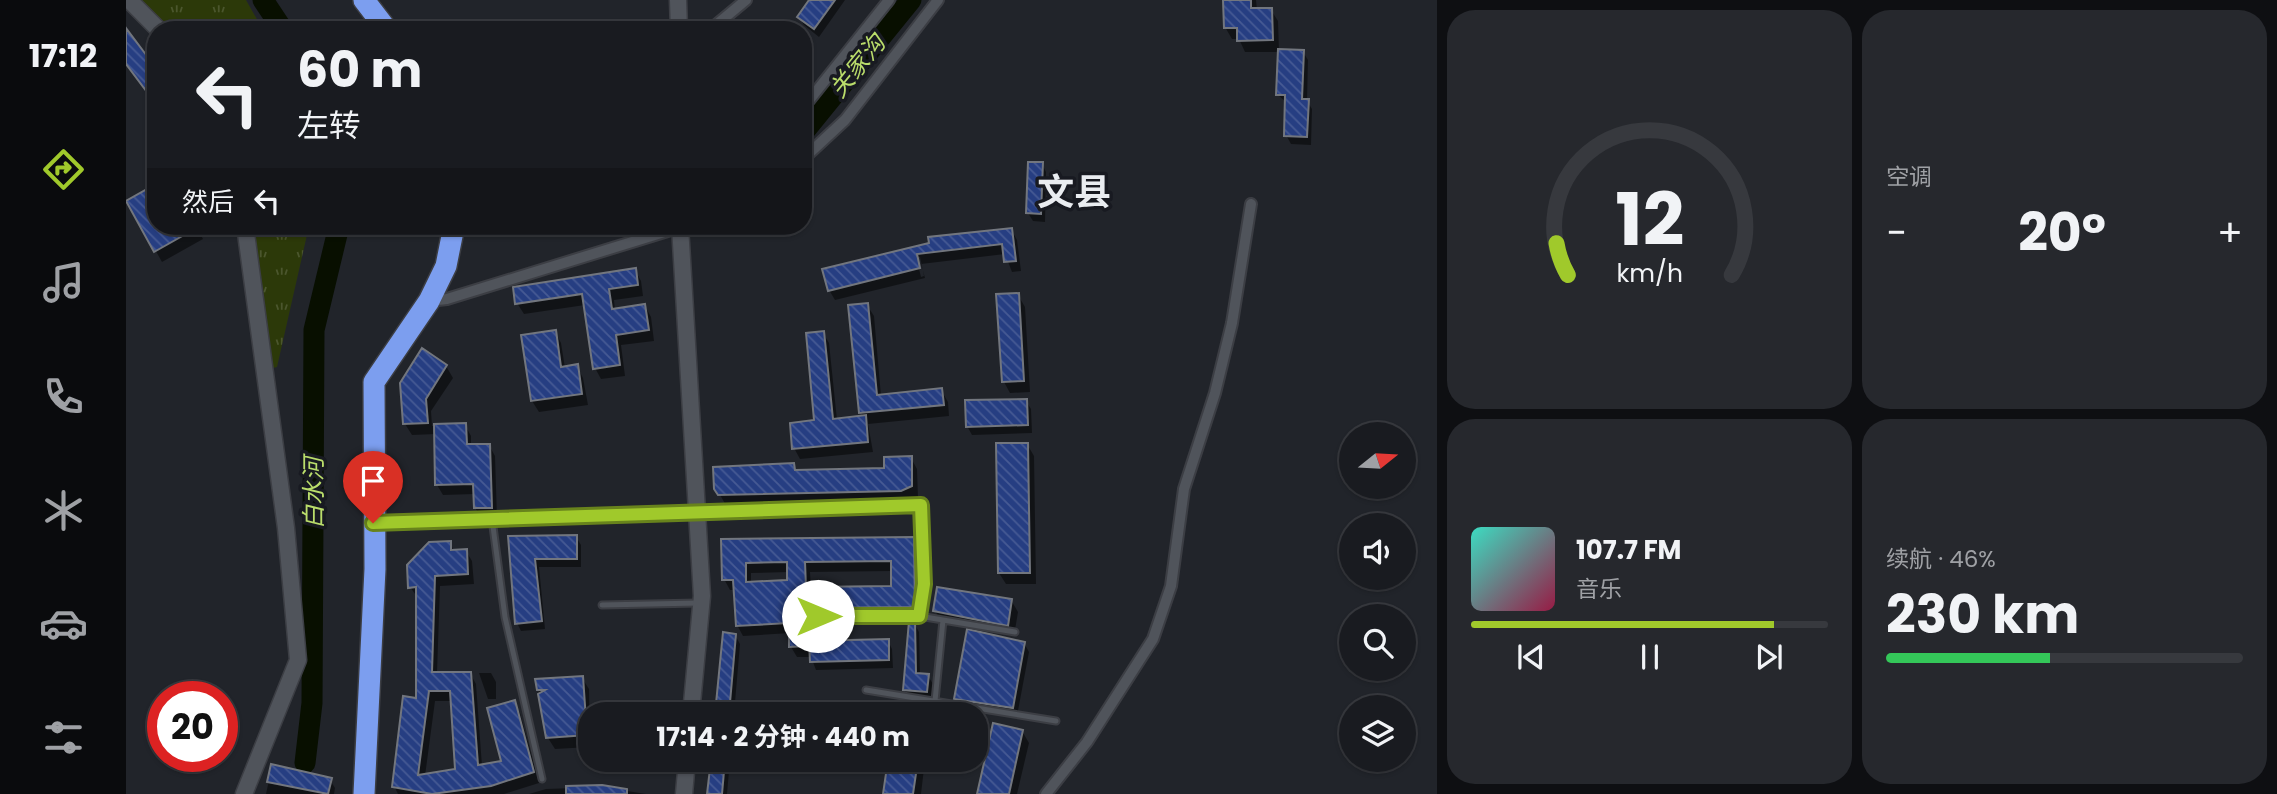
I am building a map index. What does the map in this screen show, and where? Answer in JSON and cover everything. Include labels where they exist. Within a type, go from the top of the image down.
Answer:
[{"type":"highway","points":[[364,0],[380,21]]},
{"type":"highway","points":[[364,794],[375,569],[374,382],[429,301],[457,235]]},
{"type":"street","points":[[130,0],[150,21]]},
{"type":"street","points":[[677,0],[680,4],[679,21]]},
{"type":"street","points":[[721,21],[746,0]]},
{"type":"street","points":[[812,97],[889,0]]},
{"type":"street","points":[[812,151],[845,120],[938,0]]},
{"type":"street","points":[[1045,794],[1067,771],[1087,742],[1156,629],[1171,586],[1184,489],[1215,393],[1231,323],[1251,204]]},
{"type":"street","points":[[244,794],[298,660],[286,527],[246,235]]},
{"type":"street","points":[[429,301],[447,299],[652,235]]},
{"type":"street","points":[[682,235],[702,603],[692,702]]},
{"type":"street","points":[[373,523],[921,505]]},
{"type":"street","points":[[684,794],[686,772]]},
{"type":"lane","points":[[919,616],[924,584],[921,505]]},
{"type":"lane","points":[[492,519],[505,617],[542,779]]},
{"type":"lane","points":[[602,605],[702,603]]},
{"type":"lane","points":[[818,616],[919,616],[1015,632]]},
{"type":"lane","points":[[935,701],[943,620]]},
{"type":"lane","points":[[866,690],[1056,721]]},
{"type":"green space","points":[[136,0],[246,0],[258,21],[153,21]]},
{"type":"green space","points":[[244,235],[307,235],[277,367],[261,371]]},
{"type":"building","points":[[809,0],[835,0],[814,29],[812,21],[803,21],[797,17]]},
{"type":"building","points":[[1223,0],[1251,0],[1251,8],[1272,8],[1273,40],[1237,41],[1237,28],[1224,28]]},
{"type":"building","points":[[126,28],[147,56],[147,92],[126,64]]},
{"type":"building","points":[[1278,49],[1304,50],[1302,99],[1309,99],[1307,137],[1284,136],[1285,95],[1276,95]]},
{"type":"building","points":[[1028,162],[1043,162],[1041,214],[1026,213]]},
{"type":"building","points":[[147,189],[147,235],[184,235],[154,252],[126,201]]},
{"type":"building","points":[[1012,228],[1016,261],[1004,262],[1002,244],[917,254],[920,268],[828,291],[822,269],[929,243],[928,237]]},
{"type":"building","points":[[636,268],[638,285],[609,289],[612,309],[645,304],[649,330],[616,335],[620,365],[593,369],[582,294],[515,304],[513,287]]},
{"type":"building","points":[[1019,293],[1024,381],[1002,382],[996,294]]},
{"type":"building","points":[[868,303],[877,395],[942,388],[944,405],[859,413],[848,305]]},
{"type":"building","points":[[556,330],[561,367],[578,364],[582,394],[531,401],[521,335]]},
{"type":"building","points":[[824,331],[833,419],[866,415],[868,442],[792,449],[790,423],[814,420],[806,333]]},
{"type":"building","points":[[422,348],[447,365],[426,399],[428,423],[403,424],[400,383]]},
{"type":"building","points":[[1027,399],[1028,425],[966,427],[965,400]]},
{"type":"building","points":[[466,423],[467,444],[490,444],[492,508],[474,508],[473,484],[435,485],[434,424]]},
{"type":"building","points":[[996,443],[1028,443],[1030,573],[998,573]]},
{"type":"building","points":[[912,456],[912,486],[901,491],[718,495],[714,489],[713,467],[794,463],[795,470],[884,468],[884,457]]},
{"type":"building","points":[[577,535],[577,559],[535,559],[542,621],[515,624],[508,536]]},
{"type":"building","points":[[914,537],[915,607],[806,608],[808,646],[789,647],[789,623],[736,626],[733,580],[722,580],[721,539]],"holes":[[[891,561],[891,586],[806,587],[805,562]],[[787,562],[787,580],[746,582],[746,563]]]},
{"type":"building","points":[[451,541],[451,550],[467,549],[468,574],[435,576],[432,672],[471,672],[478,765],[501,761],[487,708],[515,700],[534,772],[491,786],[432,794],[392,787],[403,696],[416,698],[416,587],[408,588],[407,565],[429,542]],"holes":[[[429,691],[450,691],[455,769],[418,775]]]},
{"type":"building","points":[[937,587],[1012,599],[1008,626],[933,611]]},
{"type":"building","points":[[909,621],[915,621],[916,673],[929,674],[927,692],[903,690]]},
{"type":"building","points":[[967,629],[1025,642],[1013,708],[988,704],[988,702],[954,699]]},
{"type":"building","points":[[723,632],[736,634],[730,702],[716,702]]},
{"type":"building","points":[[889,639],[889,660],[810,662],[809,641]]},
{"type":"building","points":[[583,676],[585,702],[578,702],[578,736],[546,738],[538,694],[545,690],[537,690],[535,679]]},
{"type":"building","points":[[993,723],[1023,730],[1009,794],[977,794],[982,772],[988,772],[988,745]]},
{"type":"building","points":[[271,764],[332,778],[328,794],[267,782]]},
{"type":"building","points":[[710,772],[724,772],[722,794],[707,794]]},
{"type":"building","points":[[886,772],[916,772],[913,794],[883,794]]},
{"type":"building","points":[[602,785],[627,789],[627,794],[566,794],[566,786]]},
{"type":"waterway","name":"白水河","points":[[263,0],[277,21]]},
{"type":"waterway","name":"关家沟","points":[[812,122],[911,0]]},
{"type":"waterway","name":"白水河","points":[[305,763],[312,703],[314,330],[337,235]]},
{"type":"district","name":"文县","points":[[1074,192]]},
{"type":"route","points":[[373,523],[921,505],[924,584],[919,616],[818,616]]}]
